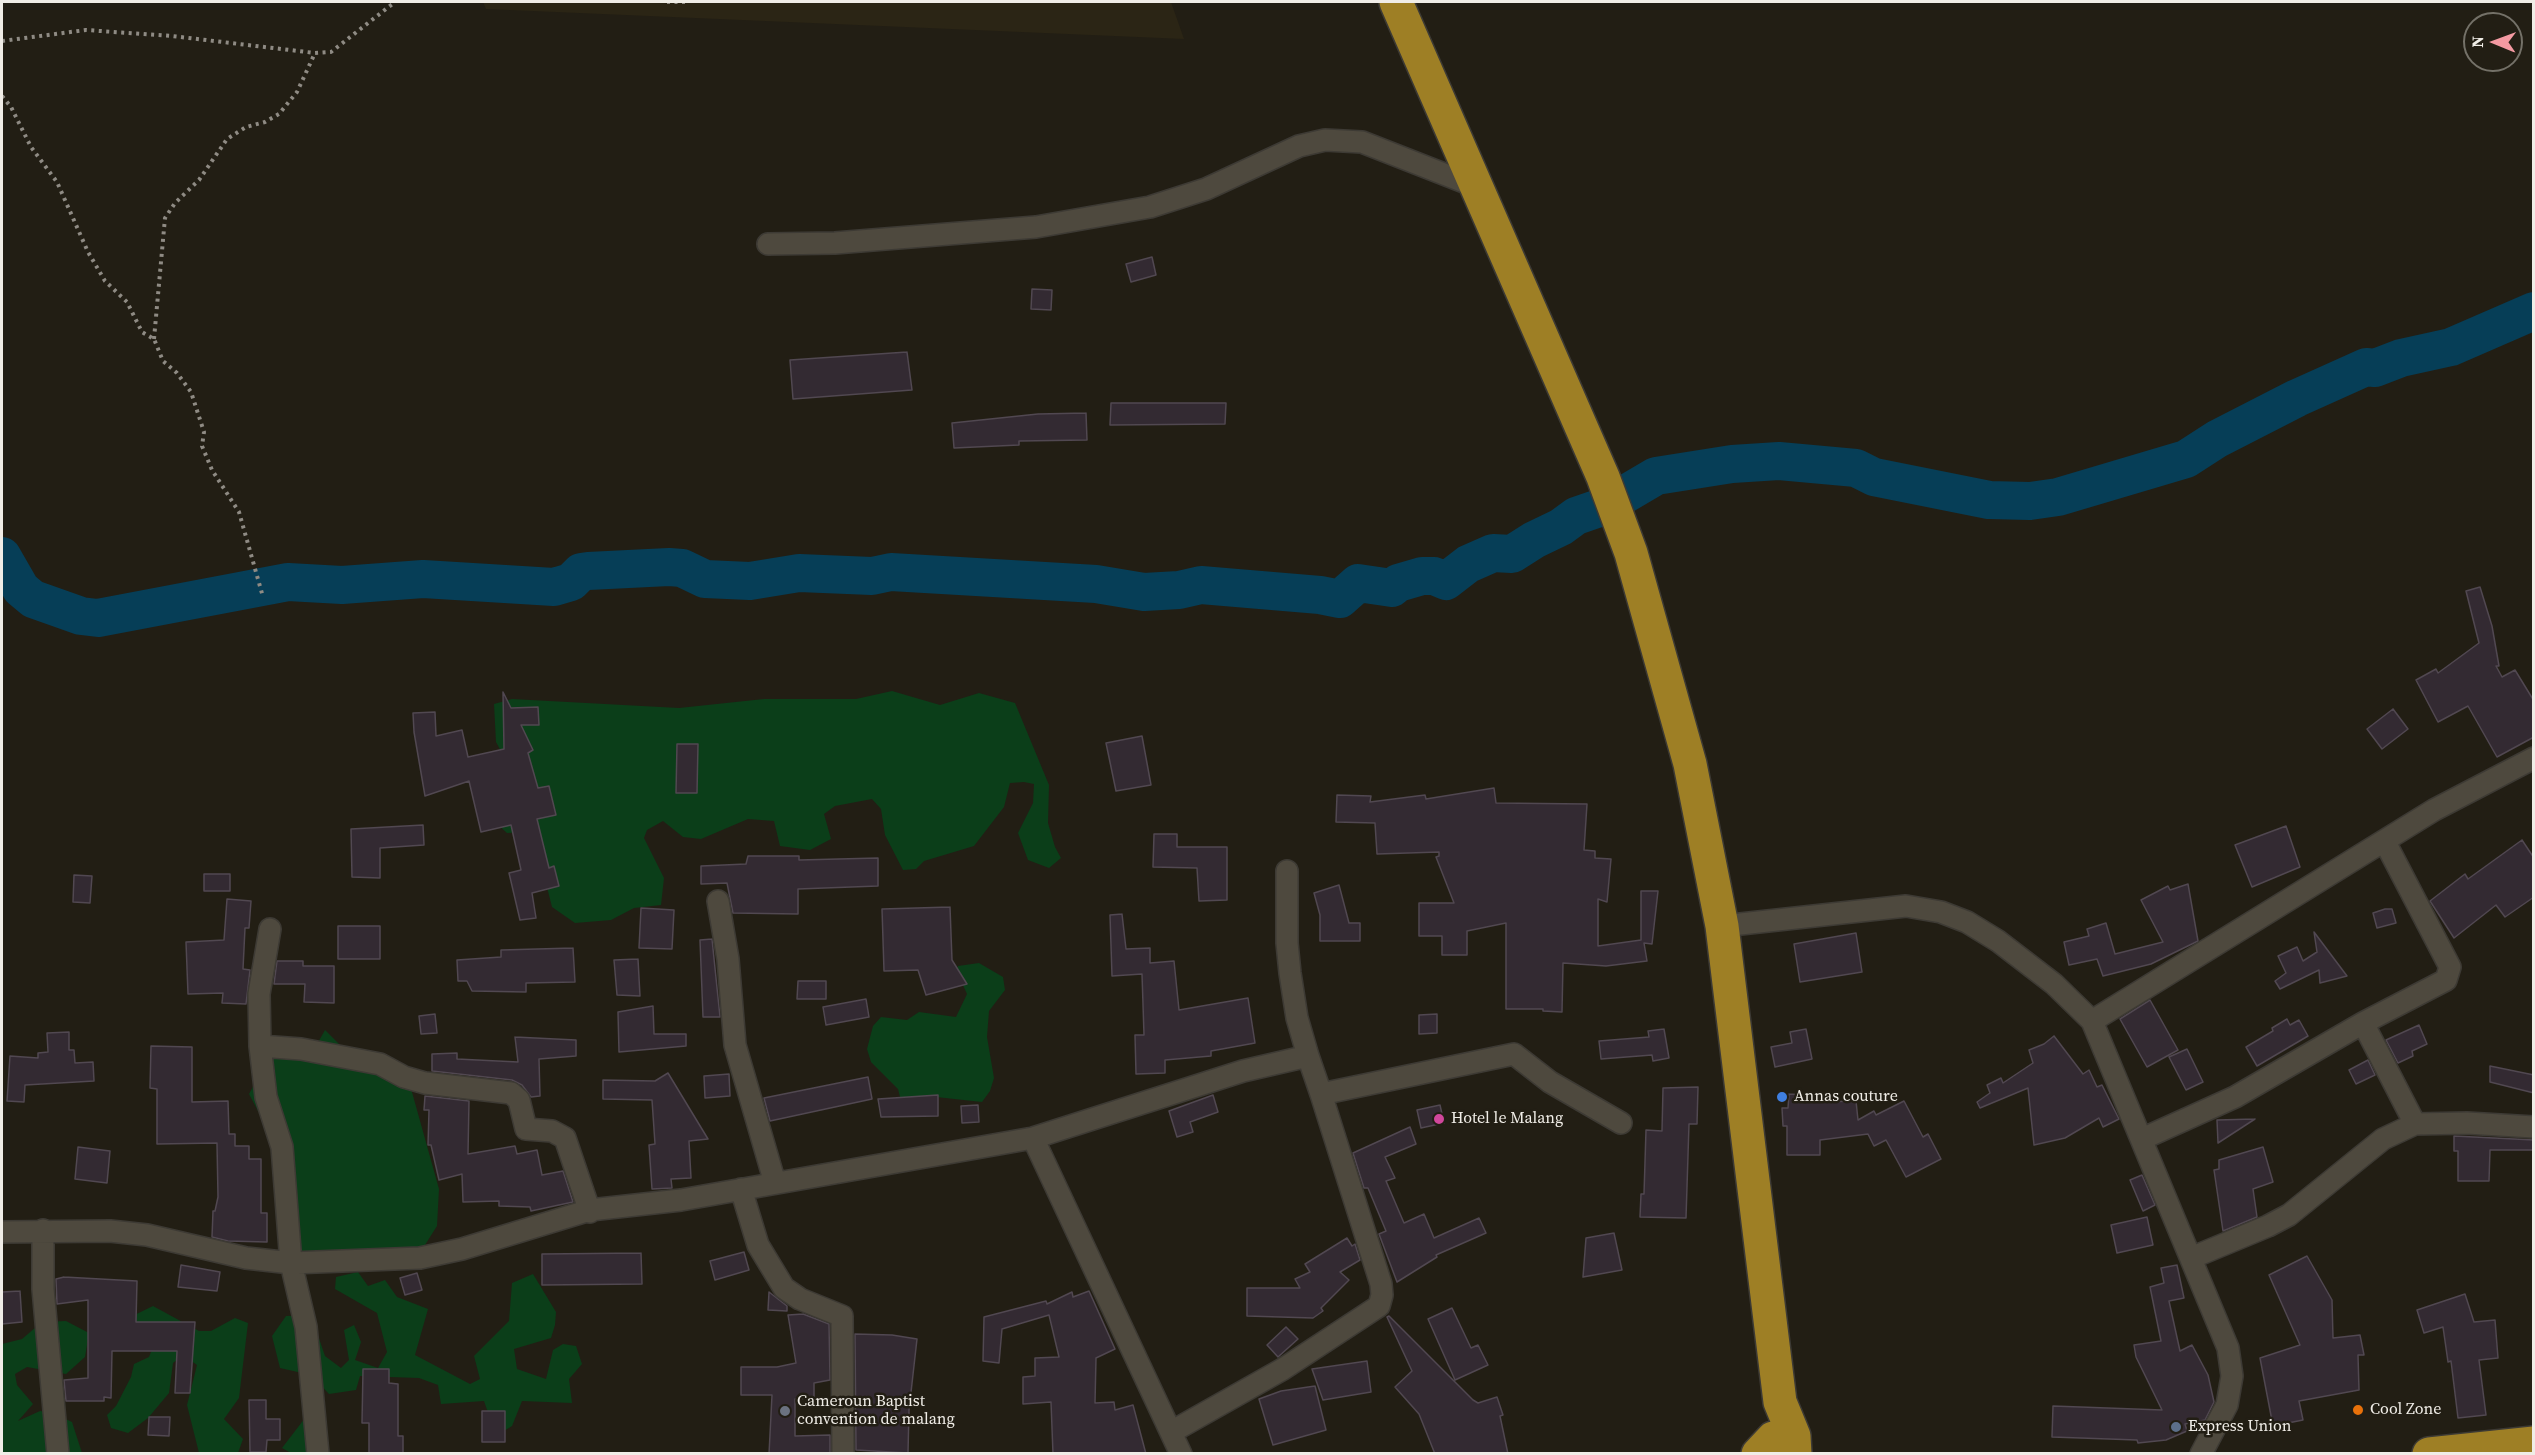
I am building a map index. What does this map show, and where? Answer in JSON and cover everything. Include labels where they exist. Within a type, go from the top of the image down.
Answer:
[{"type":"highway","points":[[1396,2],[1603,477],[1631,553],[1690,764],[1722,926],[1785,1448]]},
{"type":"highway","points":[[2429,1454],[2534,1443]]},
{"type":"street","points":[[768,244],[835,243],[1036,227],[1150,207],[1206,189],[1299,146],[1325,140],[1362,142],[1477,187]]},
{"type":"street","points":[[2092,1021],[2434,810],[2534,758]]},
{"type":"street","points":[[2142,1139],[2235,1097],[2363,1023],[2446,980],[2450,972],[2385,842]]},
{"type":"street","points":[[1173,1431],[1283,1369],[1379,1306],[1382,1295],[1381,1284],[1297,1018],[1289,963],[1287,871]]},
{"type":"street","points":[[718,901],[728,959],[735,1045],[776,1183]]},
{"type":"street","points":[[1722,926],[1906,906],[1941,912],[1967,922],[1998,941],[2054,984],[2092,1021],[2228,1348],[2232,1376],[2227,1405],[2201,1454]]},
{"type":"street","points":[[270,929],[259,994],[260,1046],[266,1097],[282,1147],[291,1263],[306,1327],[318,1454]]},
{"type":"street","points":[[2363,1023],[2415,1124]]},
{"type":"street","points":[[260,1046],[301,1049],[380,1064],[404,1077],[425,1083],[512,1093],[519,1100],[526,1129],[552,1131],[565,1138],[590,1212]]},
{"type":"street","points":[[1321,1094],[1514,1054],[1550,1082],[1621,1123]]},
{"type":"street","points":[[2,1232],[43,1230],[147,1234],[246,1258],[291,1263],[420,1258],[590,1212],[741,1189],[1033,1138],[1243,1071],[1308,1056]]},
{"type":"street","points":[[2191,1258],[2289,1215],[2384,1140],[2415,1124],[2467,1122],[2534,1127]]},
{"type":"street","points":[[1033,1138],[1173,1431],[1181,1454]]},
{"type":"street","points":[[741,1189],[758,1245],[784,1288],[800,1299],[842,1316],[843,1454]]},
{"type":"street","points":[[43,1230],[43,1289],[58,1454]]},
{"type":"path","points":[[2,41],[87,30],[172,36],[315,53],[331,52],[395,2]]},
{"type":"path","points":[[667,2],[686,2]]},
{"type":"path","points":[[263,597],[239,512],[213,470],[202,446],[204,432],[191,392],[177,373],[163,361],[154,339],[165,218],[175,203],[200,180],[227,139],[246,127],[265,122],[279,114],[297,92],[315,53]]},
{"type":"path","points":[[2,96],[11,107],[31,147],[57,182],[87,252],[105,281],[127,302],[142,332],[154,339]]},
{"type":"shaded area","points":[[483,2],[1171,2],[1184,39],[486,9]]},
{"type":"green space","points":[[892,691],[940,705],[979,693],[1015,703],[1049,785],[1048,823],[1061,858],[1049,868],[1028,860],[1018,833],[1033,803],[1034,784],[1024,782],[1010,783],[1004,807],[974,846],[924,861],[916,869],[903,870],[885,835],[881,809],[872,799],[835,806],[824,814],[831,839],[810,850],[780,846],[774,821],[748,819],[701,839],[683,837],[663,821],[647,830],[644,838],[664,878],[661,905],[634,908],[611,920],[575,923],[552,907],[533,832],[507,833],[494,821],[502,753],[496,742],[494,704],[512,699],[679,708],[764,699],[856,699]]},
{"type":"green space","points":[[979,963],[1003,977],[1005,990],[989,1011],[987,1037],[994,1078],[990,1091],[982,1102],[927,1096],[901,1101],[898,1089],[871,1062],[867,1049],[873,1026],[881,1017],[907,1020],[919,1012],[956,1017],[967,994],[956,970],[958,966]]},
{"type":"green space","points":[[325,1030],[351,1056],[405,1067],[439,1189],[437,1226],[418,1256],[291,1272],[276,1145],[249,1094],[267,1061],[282,1051],[316,1046]]},
{"type":"green space","points":[[358,1272],[368,1286],[385,1280],[397,1297],[428,1309],[415,1355],[470,1384],[480,1379],[474,1356],[509,1321],[512,1283],[533,1274],[556,1312],[555,1325],[551,1338],[514,1349],[517,1369],[546,1379],[553,1350],[563,1344],[576,1346],[582,1364],[569,1379],[572,1403],[522,1401],[512,1426],[496,1436],[484,1401],[441,1404],[438,1385],[419,1378],[360,1376],[356,1390],[329,1394],[311,1375],[280,1368],[272,1336],[286,1316],[311,1315],[325,1356],[341,1368],[349,1360],[344,1330],[354,1325],[361,1342],[355,1360],[378,1368],[387,1352],[377,1313],[335,1289],[336,1277]]},
{"type":"green space","points":[[153,1306],[199,1331],[211,1331],[235,1318],[248,1323],[239,1398],[224,1419],[243,1439],[238,1453],[199,1453],[187,1405],[197,1365],[183,1355],[173,1363],[169,1393],[148,1418],[128,1433],[111,1428],[107,1415],[116,1406],[131,1377],[134,1364],[149,1357],[154,1344],[118,1323]]},
{"type":"green space","points":[[66,1321],[89,1333],[85,1357],[66,1374],[27,1367],[15,1374],[17,1385],[33,1404],[18,1421],[40,1411],[53,1413],[72,1422],[82,1453],[2,1453],[2,1344],[22,1339],[42,1322]]},
{"type":"green space","points":[[305,1418],[311,1453],[291,1453],[282,1448]]},
{"type":"building","points":[[1152,257],[1156,275],[1131,282],[1126,264]]},
{"type":"building","points":[[1032,289],[1052,290],[1051,310],[1031,309]]},
{"type":"building","points":[[907,352],[912,390],[793,399],[790,360]]},
{"type":"building","points":[[1111,403],[1226,403],[1225,424],[1110,425]]},
{"type":"building","points":[[1086,413],[1087,440],[1019,441],[1019,445],[954,448],[952,423],[1038,414]]},
{"type":"building","points":[[2480,587],[2492,626],[2499,666],[2496,666],[2502,677],[2515,670],[2534,701],[2534,737],[2497,757],[2468,706],[2438,722],[2416,680],[2436,669],[2438,673],[2479,643],[2466,591]]},
{"type":"building","points":[[503,692],[511,708],[538,707],[539,725],[521,725],[533,750],[528,753],[538,788],[549,786],[556,815],[537,819],[549,868],[554,866],[559,886],[532,893],[536,918],[520,920],[509,873],[521,870],[511,825],[481,832],[469,781],[425,796],[414,732],[413,713],[435,712],[436,736],[462,730],[468,757],[504,749]]},
{"type":"building","points":[[2393,709],[2408,729],[2382,749],[2367,729]]},
{"type":"building","points":[[1142,736],[1151,785],[1116,791],[1106,743]]},
{"type":"building","points":[[677,744],[698,744],[697,793],[676,793]]},
{"type":"building","points":[[1494,788],[1496,803],[1587,804],[1584,850],[1595,851],[1595,858],[1611,859],[1607,902],[1598,899],[1598,946],[1641,940],[1641,891],[1658,891],[1652,944],[1644,943],[1647,961],[1606,966],[1563,963],[1562,1012],[1543,1011],[1543,1009],[1506,1009],[1506,923],[1467,931],[1467,955],[1442,955],[1442,936],[1419,936],[1419,903],[1454,903],[1436,857],[1439,856],[1439,852],[1377,854],[1375,823],[1336,822],[1337,795],[1371,796],[1370,802],[1425,795],[1426,799]]},
{"type":"building","points":[[423,825],[424,845],[380,848],[380,878],[352,877],[351,829]]},
{"type":"building","points":[[2286,826],[2300,867],[2252,887],[2235,845]]},
{"type":"building","points":[[1154,834],[1177,834],[1177,847],[1227,847],[1227,900],[1199,901],[1197,868],[1153,867]]},
{"type":"building","points":[[2522,840],[2534,858],[2534,897],[2505,917],[2496,905],[2454,938],[2430,901],[2465,874],[2468,879]]},
{"type":"building","points":[[748,856],[799,856],[799,860],[878,858],[878,886],[798,889],[798,914],[733,913],[727,883],[701,884],[701,866],[746,864]]},
{"type":"building","points":[[204,874],[230,874],[230,891],[204,891]]},
{"type":"building","points":[[74,875],[92,876],[90,903],[73,902]]},
{"type":"building","points":[[2188,884],[2198,941],[2151,964],[2103,976],[2097,959],[2069,965],[2064,942],[2089,936],[2087,929],[2106,923],[2115,954],[2163,942],[2141,900],[2168,886],[2170,890]]},
{"type":"building","points":[[1339,885],[1349,923],[1360,923],[1360,941],[1320,941],[1320,915],[1314,893]]},
{"type":"building","points":[[227,899],[251,901],[249,928],[245,928],[243,969],[250,970],[246,1004],[222,1003],[223,993],[188,994],[186,942],[224,940]]},
{"type":"building","points":[[950,907],[952,960],[967,984],[926,995],[918,970],[884,971],[882,909]]},
{"type":"building","points":[[641,908],[674,910],[672,949],[639,948]]},
{"type":"building","points":[[2392,909],[2396,923],[2377,928],[2373,913]]},
{"type":"building","points":[[1122,914],[1126,949],[1150,948],[1150,963],[1174,961],[1179,1010],[1248,998],[1255,1043],[1211,1051],[1211,1056],[1165,1060],[1165,1073],[1136,1074],[1135,1035],[1144,1035],[1142,974],[1112,976],[1110,915]]},
{"type":"building","points":[[338,926],[380,926],[380,959],[338,959]]},
{"type":"building","points":[[2314,932],[2347,976],[2320,983],[2319,970],[2280,989],[2275,981],[2286,973],[2278,956],[2297,947],[2303,961],[2317,952]]},
{"type":"building","points":[[1856,933],[1862,972],[1800,982],[1794,944]]},
{"type":"building","points":[[712,939],[720,1017],[703,1017],[700,940]]},
{"type":"building","points":[[573,948],[575,982],[526,983],[526,992],[472,991],[467,981],[458,981],[457,960],[501,957],[501,950]]},
{"type":"building","points":[[638,959],[640,996],[617,995],[614,960]]},
{"type":"building","points":[[277,961],[303,961],[303,966],[334,966],[334,1003],[304,1002],[305,984],[274,984]]},
{"type":"building","points":[[798,981],[826,981],[826,999],[797,999]]},
{"type":"building","points":[[866,999],[869,1017],[826,1025],[823,1007]]},
{"type":"building","points":[[2150,1000],[2178,1050],[2147,1067],[2120,1019]]},
{"type":"building","points":[[653,1006],[654,1034],[686,1034],[686,1046],[619,1052],[618,1012]]},
{"type":"building","points":[[435,1014],[437,1033],[421,1034],[419,1016]]},
{"type":"building","points":[[1437,1014],[1437,1033],[1419,1034],[1419,1015]]},
{"type":"building","points":[[2287,1019],[2290,1025],[2299,1020],[2308,1036],[2257,1066],[2246,1047],[2273,1031],[2272,1028]]},
{"type":"building","points":[[2419,1025],[2427,1044],[2412,1051],[2413,1056],[2398,1063],[2386,1040]]},
{"type":"building","points":[[1664,1029],[1669,1058],[1653,1061],[1652,1055],[1601,1059],[1599,1041],[1649,1037],[1648,1031]]},
{"type":"building","points":[[1806,1029],[1812,1059],[1775,1067],[1771,1047],[1792,1043],[1790,1032]]},
{"type":"building","points":[[69,1032],[69,1050],[74,1050],[75,1063],[93,1062],[94,1081],[25,1085],[24,1102],[7,1101],[10,1056],[38,1058],[38,1053],[48,1052],[47,1033]]},
{"type":"building","points":[[2054,1036],[2083,1074],[2089,1070],[2097,1087],[2102,1085],[2119,1119],[2103,1127],[2099,1118],[2065,1138],[2034,1145],[2028,1088],[1980,1108],[1977,1102],[1990,1093],[1987,1085],[2001,1078],[2003,1083],[2033,1063],[2029,1050],[2044,1044]]},
{"type":"building","points":[[515,1037],[576,1040],[576,1056],[539,1059],[540,1096],[531,1097],[522,1085],[512,1080],[432,1071],[432,1054],[457,1053],[457,1059],[518,1062]]},
{"type":"building","points":[[151,1046],[192,1047],[192,1102],[228,1101],[229,1134],[235,1134],[235,1146],[249,1146],[249,1159],[261,1159],[261,1213],[267,1213],[267,1242],[228,1241],[212,1237],[213,1211],[215,1211],[218,1197],[217,1143],[157,1144],[157,1089],[150,1088]]},
{"type":"building","points":[[2187,1049],[2203,1082],[2186,1090],[2169,1057]]},
{"type":"building","points":[[2368,1060],[2375,1075],[2356,1084],[2349,1070]]},
{"type":"building","points":[[2490,1066],[2534,1075],[2534,1093],[2490,1082]]},
{"type":"building","points":[[668,1073],[708,1139],[689,1141],[691,1178],[671,1179],[672,1188],[652,1189],[649,1145],[655,1144],[652,1100],[603,1099],[603,1080],[655,1081]]},
{"type":"building","points":[[729,1074],[730,1096],[705,1098],[704,1076]]},
{"type":"building","points":[[868,1077],[872,1099],[770,1121],[764,1098]]},
{"type":"building","points":[[1698,1087],[1697,1124],[1689,1124],[1686,1218],[1640,1217],[1641,1194],[1644,1194],[1646,1130],[1662,1131],[1663,1088]]},
{"type":"building","points":[[1789,1094],[1819,1096],[1819,1102],[1856,1101],[1858,1120],[1874,1111],[1876,1115],[1904,1101],[1923,1137],[1928,1134],[1941,1159],[1906,1177],[1886,1140],[1874,1146],[1868,1134],[1820,1140],[1820,1155],[1787,1155],[1787,1126],[1783,1126],[1782,1108],[1788,1108]]},
{"type":"building","points":[[938,1095],[938,1116],[881,1117],[878,1099]]},
{"type":"building","points":[[1213,1095],[1218,1112],[1190,1122],[1193,1132],[1177,1137],[1169,1111]]},
{"type":"building","points":[[425,1096],[469,1101],[468,1154],[515,1146],[517,1154],[537,1150],[542,1175],[563,1171],[573,1202],[531,1211],[530,1207],[499,1206],[499,1201],[463,1202],[462,1174],[439,1180],[431,1145],[428,1145],[429,1110],[424,1110]]},
{"type":"building","points":[[978,1105],[979,1122],[962,1123],[961,1106]]},
{"type":"building","points":[[1440,1105],[1444,1123],[1421,1128],[1417,1110]]},
{"type":"building","points":[[2255,1119],[2218,1143],[2217,1120]]},
{"type":"building","points":[[1410,1127],[1416,1144],[1385,1157],[1395,1178],[1386,1181],[1404,1223],[1424,1214],[1434,1238],[1479,1218],[1486,1233],[1436,1255],[1437,1257],[1397,1282],[1379,1234],[1386,1231],[1368,1188],[1364,1188],[1353,1153]]},
{"type":"building","points":[[2454,1136],[2534,1140],[2534,1150],[2490,1150],[2489,1181],[2458,1181],[2458,1151],[2454,1151]]},
{"type":"building","points":[[78,1147],[110,1151],[107,1183],[75,1179]]},
{"type":"building","points":[[2263,1147],[2273,1182],[2253,1189],[2257,1217],[2223,1231],[2214,1170],[2219,1169],[2219,1160]]},
{"type":"building","points":[[2142,1175],[2155,1205],[2143,1211],[2130,1180]]},
{"type":"building","points":[[2147,1217],[2153,1245],[2117,1253],[2111,1225]]},
{"type":"building","points":[[1614,1233],[1622,1270],[1583,1277],[1586,1238]]},
{"type":"building","points":[[1347,1238],[1352,1246],[1355,1244],[1360,1260],[1340,1272],[1349,1280],[1321,1308],[1323,1311],[1313,1318],[1247,1316],[1247,1288],[1300,1288],[1295,1279],[1310,1272],[1305,1264]]},
{"type":"building","points":[[744,1252],[749,1270],[715,1280],[710,1261]]},
{"type":"building","points":[[641,1253],[642,1284],[542,1285],[542,1254]]},
{"type":"building","points":[[2307,1256],[2332,1300],[2333,1338],[2360,1335],[2364,1355],[2358,1355],[2359,1390],[2299,1401],[2303,1420],[2273,1426],[2260,1358],[2300,1345],[2269,1275]]},
{"type":"building","points":[[181,1265],[220,1272],[217,1291],[178,1287]]},
{"type":"building","points":[[2177,1265],[2184,1298],[2169,1301],[2180,1351],[2192,1345],[2208,1375],[2214,1402],[2205,1420],[2185,1424],[2187,1431],[2166,1440],[2138,1443],[2137,1440],[2052,1437],[2053,1406],[2162,1410],[2136,1357],[2134,1345],[2161,1341],[2150,1287],[2164,1283],[2161,1268]]},
{"type":"building","points":[[417,1273],[422,1290],[405,1295],[400,1278]]},
{"type":"building","points":[[64,1277],[137,1281],[136,1322],[195,1322],[190,1393],[175,1393],[177,1351],[112,1351],[111,1398],[104,1397],[104,1401],[66,1401],[64,1380],[88,1378],[88,1300],[57,1304],[56,1279]]},
{"type":"building","points":[[20,1291],[22,1322],[2,1324],[2,1292]]},
{"type":"building","points":[[1089,1291],[1115,1349],[1096,1358],[1095,1403],[1114,1402],[1115,1410],[1133,1405],[1146,1454],[1053,1454],[1051,1402],[1023,1404],[1023,1377],[1035,1376],[1035,1358],[1059,1357],[1049,1315],[1002,1329],[999,1363],[983,1361],[984,1317],[1046,1301],[1047,1304],[1072,1292],[1073,1297]]},
{"type":"building","points":[[769,1292],[787,1306],[787,1311],[768,1310]]},
{"type":"building","points":[[2465,1294],[2474,1322],[2495,1320],[2498,1358],[2479,1360],[2486,1415],[2458,1418],[2451,1361],[2448,1362],[2443,1327],[2424,1333],[2417,1310]]},
{"type":"building","points":[[1452,1308],[1471,1348],[1478,1345],[1488,1365],[1455,1380],[1428,1319]]},
{"type":"building","points":[[803,1314],[829,1324],[830,1380],[814,1383],[814,1398],[795,1399],[795,1436],[830,1435],[830,1454],[769,1454],[772,1395],[741,1395],[741,1367],[777,1367],[796,1363],[788,1315]]},
{"type":"building","points":[[1389,1316],[1473,1400],[1478,1403],[1497,1397],[1503,1415],[1500,1416],[1508,1454],[1435,1454],[1419,1414],[1395,1387],[1412,1371],[1387,1317]]},
{"type":"building","points":[[1286,1327],[1298,1339],[1278,1357],[1267,1345]]},
{"type":"building","points":[[855,1334],[892,1335],[917,1339],[909,1410],[908,1453],[856,1450]]},
{"type":"building","points":[[1367,1361],[1371,1392],[1323,1400],[1312,1369]]},
{"type":"building","points":[[363,1369],[389,1369],[389,1383],[398,1384],[398,1436],[403,1436],[403,1454],[369,1454],[369,1423],[362,1423]]},
{"type":"building","points":[[1315,1386],[1326,1430],[1273,1445],[1259,1399],[1281,1391]]},
{"type":"building","points":[[249,1400],[266,1400],[266,1419],[280,1419],[280,1440],[267,1440],[266,1452],[250,1452]]},
{"type":"building","points":[[482,1411],[505,1411],[505,1442],[482,1442]]},
{"type":"building","points":[[149,1417],[170,1417],[169,1436],[148,1435]]},
{"type":"waterway","points":[[2,556],[21,589],[33,599],[81,616],[98,618],[288,582],[342,585],[423,579],[554,587],[571,582],[581,572],[669,567],[682,568],[705,579],[750,581],[799,573],[872,576],[891,572],[1096,584],[1144,592],[1179,590],[1201,585],[1320,595],[1340,599],[1358,583],[1392,588],[1398,583],[1422,576],[1434,576],[1446,581],[1468,564],[1493,553],[1512,554],[1561,527],[1576,516],[1605,506],[1656,476],[1732,464],[1779,461],[1856,468],[1874,477],[1989,500],[2030,501],[2058,497],[2186,459],[2217,439],[2297,398],[2366,367],[2375,368],[2401,358],[2451,347],[2534,311]]},
{"type":"place","name":"Annas couture","points":[[1782,1097]]},
{"type":"place","name":"Hotel le Malang","points":[[1439,1119]]},
{"type":"place","name":"Cool Zone","points":[[2358,1410]]},
{"type":"place","name":"Cameroun Baptist convention de malang","points":[[785,1411]]},
{"type":"place","name":"Express Union","points":[[2176,1427]]}]
